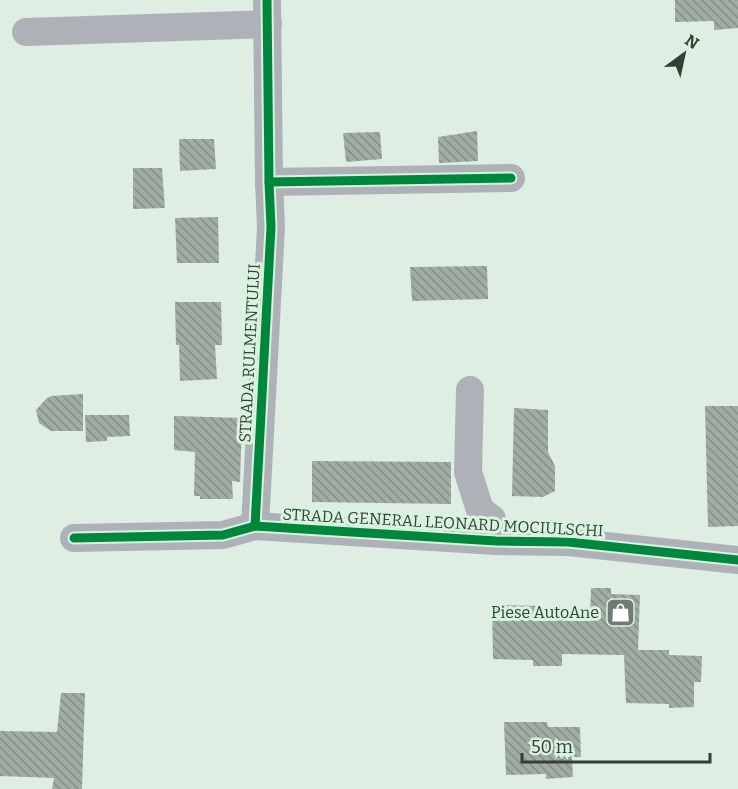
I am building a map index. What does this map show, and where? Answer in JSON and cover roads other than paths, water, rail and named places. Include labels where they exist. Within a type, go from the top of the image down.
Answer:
[{"type":"street","points":[[26,32],[268,12]]},
{"type":"street","name":"STRADA RULMENTULUI","points":[[255,525],[271,227],[268,12]]},
{"type":"street","points":[[269,182],[511,178]]},
{"type":"street","points":[[470,390],[468,472],[480,510],[492,519],[496,541]]},
{"type":"street","name":"STRADA GENERAL LEONARD MOCIULSCHI","points":[[74,538],[223,535],[255,525],[496,541],[568,542],[738,560]]},
{"type":"place","name":"Piese AutoAne","points":[[620,612]]}]
